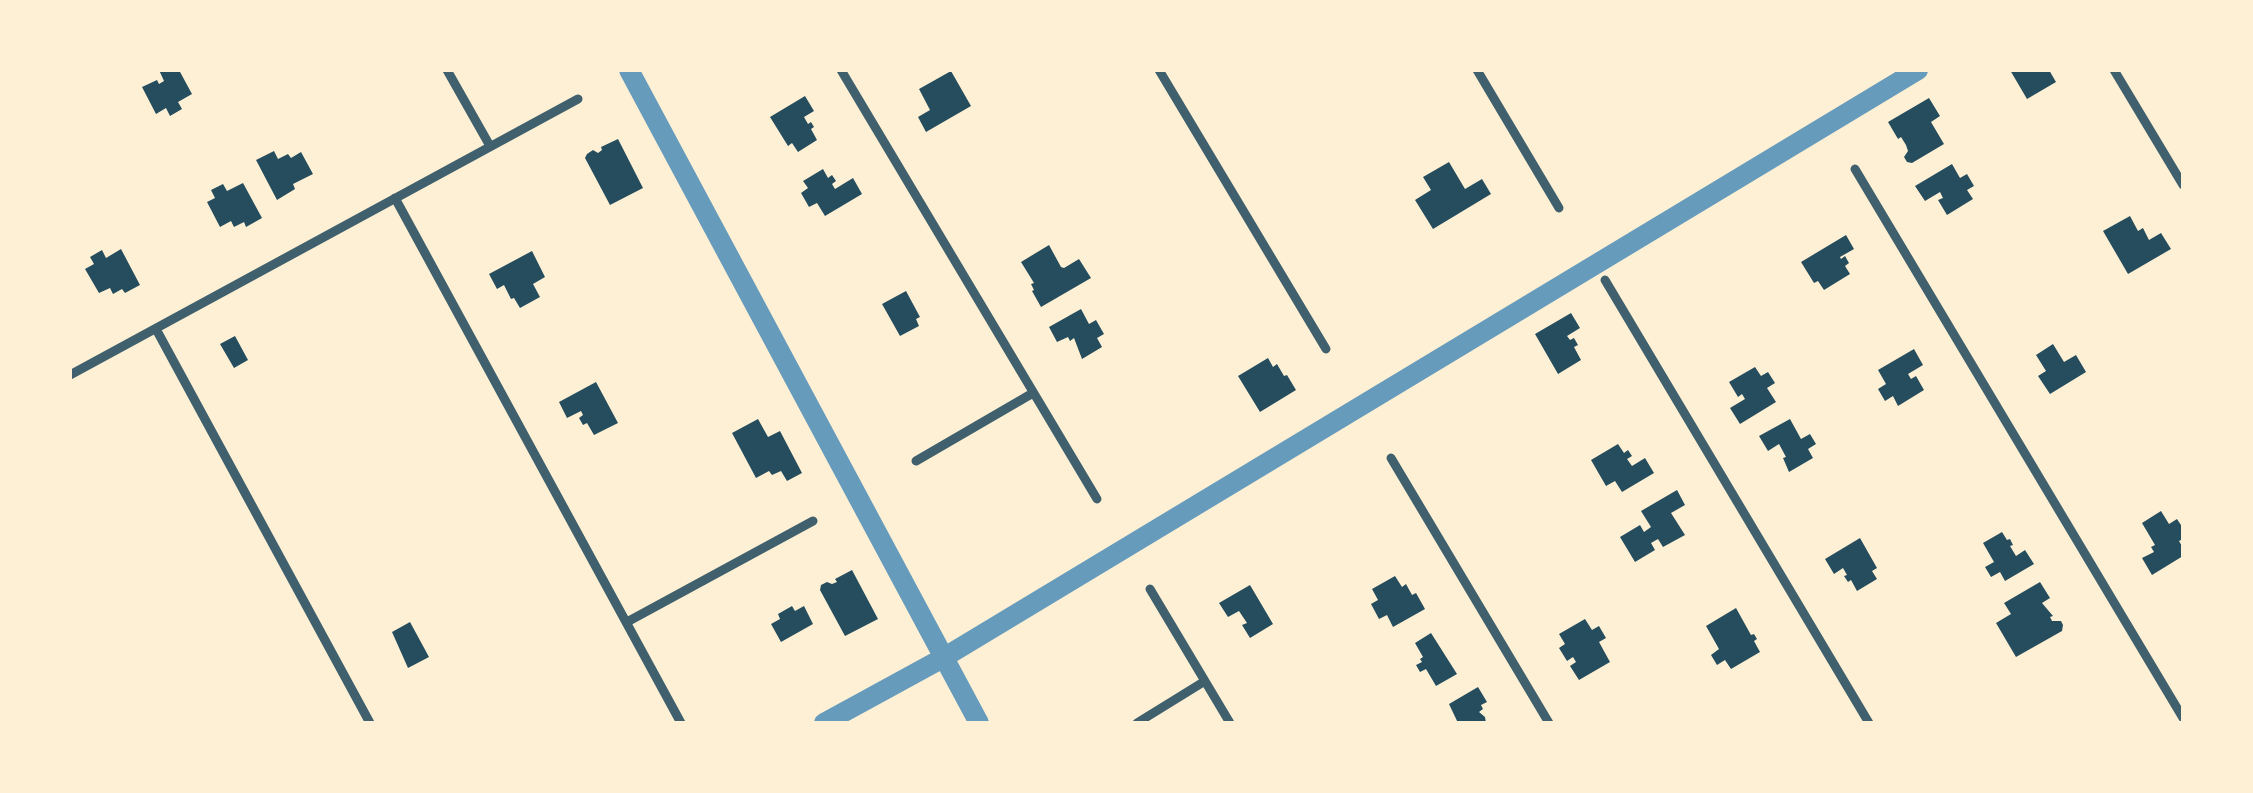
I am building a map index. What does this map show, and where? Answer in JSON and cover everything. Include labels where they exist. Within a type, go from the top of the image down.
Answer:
[{"type":"street","points":[[447,70],[490,146]]},
{"type":"street","points":[[841,70],[1097,499]]},
{"type":"street","points":[[1159,70],[1326,349]]},
{"type":"street","points":[[1477,70],[1559,208]]},
{"type":"street","points":[[2114,70],[2183,185]]},
{"type":"street","points":[[70,376],[578,99]]},
{"type":"street","points":[[1855,169],[2183,718]]},
{"type":"street","points":[[395,198],[682,723]]},
{"type":"street","points":[[1605,280],[1869,723]]},
{"type":"street","points":[[156,329],[370,723]]},
{"type":"street","points":[[916,461],[1034,392]]},
{"type":"street","points":[[1391,458],[1549,723]]},
{"type":"street","points":[[627,622],[814,521]]},
{"type":"street","points":[[1150,589],[1230,723]]},
{"type":"street","points":[[1137,723],[1205,682]]},
{"type":"building","points":[[159,70],[179,70],[192,94],[178,102],[182,109],[170,116],[166,108],[156,114],[142,87],[164,81]]},
{"type":"building","points":[[2010,70],[2049,70],[2056,82],[2027,99]]},
{"type":"building","points":[[951,71],[971,106],[926,132],[918,117],[930,110],[919,89]]},
{"type":"building","points":[[805,96],[814,111],[804,117],[814,127],[811,129],[817,140],[798,152],[792,143],[788,146],[770,117]]},
{"type":"building","points":[[1929,98],[1940,116],[1931,122],[1944,144],[1912,163],[1907,162],[1906,145],[1888,122]]},
{"type":"building","points":[[618,139],[643,188],[610,205],[585,158]]},
{"type":"building","points":[[274,151],[278,159],[301,152],[313,174],[293,184],[295,189],[277,200],[256,160]]},
{"type":"building","points":[[1449,162],[1465,189],[1482,179],[1491,194],[1433,229],[1415,200],[1431,190],[1423,177]]},
{"type":"building","points":[[1952,164],[1960,178],[1967,174],[1974,186],[1967,190],[1973,199],[1947,215],[1938,200],[1943,198],[1940,192],[1925,201],[1915,186]]},
{"type":"building","points":[[823,169],[828,178],[832,175],[836,181],[832,184],[835,189],[853,178],[862,194],[825,216],[817,203],[809,207],[801,193],[808,188],[803,181]]},
{"type":"building","points":[[243,183],[262,218],[246,227],[244,222],[234,227],[231,221],[220,227],[207,202],[215,198],[211,190],[223,184],[227,191]]},
{"type":"building","points":[[2130,216],[2138,231],[2143,228],[2149,240],[2161,233],[2171,249],[2128,274],[2103,231]]},
{"type":"building","points":[[1846,235],[1854,249],[1840,257],[1845,256],[1850,274],[1824,290],[1818,281],[1814,283],[1801,262]]},
{"type":"building","points":[[1049,245],[1061,267],[1079,259],[1091,278],[1041,307],[1032,291],[1034,283],[1021,262]]},
{"type":"building","points":[[121,249],[140,285],[125,293],[122,289],[113,294],[110,288],[99,293],[85,269],[94,264],[90,257],[102,250],[106,258]]},
{"type":"building","points":[[532,251],[545,277],[533,284],[540,297],[520,308],[504,285],[497,289],[489,274]]},
{"type":"building","points":[[906,291],[920,317],[916,319],[919,326],[900,336],[882,304]]},
{"type":"building","points":[[1081,309],[1089,324],[1096,320],[1104,334],[1097,338],[1102,347],[1082,359],[1074,338],[1057,342],[1049,327]]},
{"type":"building","points":[[1571,313],[1580,328],[1567,336],[1570,340],[1574,338],[1581,360],[1558,374],[1535,334]]},
{"type":"building","points":[[235,336],[248,360],[234,368],[220,344]]},
{"type":"building","points":[[2053,344],[2064,362],[2076,355],[2086,372],[2050,394],[2038,376],[2046,371],[2036,355]]},
{"type":"building","points":[[1914,349],[1923,365],[1908,374],[1911,379],[1916,376],[1924,390],[1898,406],[1893,396],[1885,401],[1878,389],[1886,384],[1878,370]]},
{"type":"building","points":[[1268,358],[1273,367],[1277,364],[1287,375],[1296,390],[1260,412],[1238,376]]},
{"type":"building","points":[[1755,367],[1761,376],[1768,372],[1775,383],[1767,388],[1776,402],[1740,424],[1730,408],[1745,399],[1742,394],[1738,397],[1729,382]]},
{"type":"building","points":[[596,382],[618,423],[594,435],[579,418],[583,415],[581,411],[567,418],[559,402]]},
{"type":"building","points":[[758,419],[768,437],[780,431],[802,473],[787,481],[781,471],[772,475],[769,471],[756,478],[732,433]]},
{"type":"building","points":[[1790,419],[1801,439],[1810,434],[1816,444],[1808,449],[1813,458],[1789,472],[1779,444],[1768,451],[1759,436]]},
{"type":"building","points":[[1618,444],[1632,456],[1627,459],[1632,466],[1645,458],[1654,473],[1622,492],[1615,481],[1606,486],[1591,460]]},
{"type":"building","points":[[1677,490],[1685,505],[1671,513],[1685,535],[1663,547],[1658,539],[1651,543],[1655,550],[1635,562],[1620,537],[1640,525],[1644,532],[1651,527],[1641,511]]},
{"type":"building","points":[[2161,511],[2169,524],[2177,519],[2183,528],[2183,539],[2179,541],[2183,556],[2152,575],[2142,558],[2154,552],[2151,547],[2155,545],[2142,523]]},
{"type":"building","points":[[2002,532],[2010,539],[2016,556],[2025,550],[2034,564],[2005,581],[2000,572],[1991,577],[1985,567],[1994,562],[1983,543]]},
{"type":"building","points":[[1860,538],[1877,568],[1872,571],[1877,579],[1857,591],[1844,576],[1847,575],[1843,568],[1834,574],[1825,559]]},
{"type":"building","points":[[852,570],[878,619],[845,636],[820,590],[821,585],[837,582],[835,579]]},
{"type":"building","points":[[1395,576],[1402,587],[1406,584],[1412,595],[1416,593],[1425,609],[1393,627],[1387,615],[1379,619],[1371,604],[1378,600],[1372,589]]},
{"type":"building","points":[[2040,582],[2050,598],[2042,603],[2053,616],[2052,621],[2061,621],[2062,631],[2016,657],[1996,623],[2011,614],[2004,603]]},
{"type":"building","points":[[1250,585],[1273,624],[1250,638],[1239,611],[1228,617],[1219,603]]},
{"type":"building","points":[[792,606],[795,611],[804,606],[813,624],[781,642],[771,624],[780,619],[778,614]]},
{"type":"building","points":[[1736,608],[1757,639],[1754,641],[1760,652],[1731,669],[1725,660],[1717,665],[1711,655],[1719,649],[1706,626]]},
{"type":"building","points":[[1585,619],[1592,630],[1599,626],[1606,638],[1599,642],[1610,662],[1579,680],[1570,666],[1576,662],[1573,657],[1567,661],[1559,648],[1565,644],[1559,634]]},
{"type":"building","points":[[410,622],[429,657],[408,668],[392,632]]},
{"type":"building","points":[[1431,633],[1457,674],[1436,686],[1426,669],[1420,672],[1416,665],[1423,657],[1415,643]]},
{"type":"building","points":[[1478,687],[1487,702],[1479,712],[1486,723],[1458,723],[1449,704]]},
{"type":"waterway","points":[[629,70],[979,723]]},
{"type":"waterway","points":[[824,723],[943,658],[1918,70]]}]
